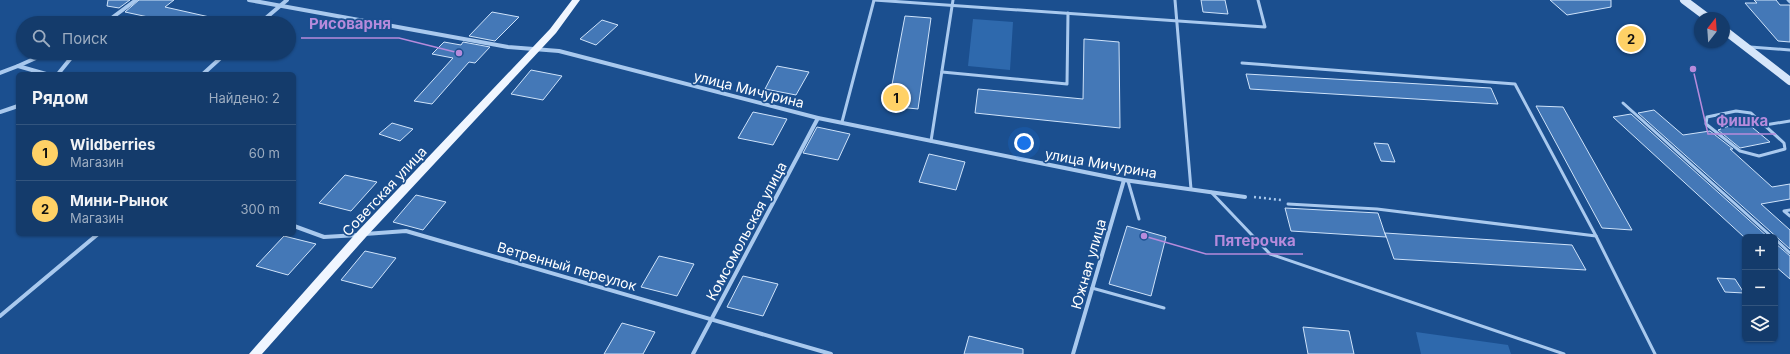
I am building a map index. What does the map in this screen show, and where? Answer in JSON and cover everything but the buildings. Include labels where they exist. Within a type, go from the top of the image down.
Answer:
[{"type":"main road","name":"Советская улица","points":[[255,354],[362,234],[552,31],[576,0]]},
{"type":"main road","points":[[1684,0],[1700,12]]},
{"type":"main road","points":[[1730,35],[1790,81]]},
{"type":"street","points":[[114,16],[136,0]]},
{"type":"street","name":"улица Мичурина","points":[[249,0],[508,47],[559,51],[818,118],[1126,181],[1245,197]]},
{"type":"street","points":[[268,16],[288,0]]},
{"type":"street","points":[[0,73],[31,60]]},
{"type":"street","points":[[60,72],[69,60]]},
{"type":"street","points":[[205,72],[218,60]]},
{"type":"street","points":[[18,66],[39,72]]},
{"type":"street","points":[[0,112],[16,107]]},
{"type":"street","name":"Комсомольская улица","points":[[693,354],[818,118]]},
{"type":"street","name":"Южная улица","points":[[1073,354],[1126,181]]},
{"type":"street","name":"Ветренный переулок","points":[[296,227],[324,237],[406,231],[831,354]]},
{"type":"street","points":[[0,316],[96,236]]},
{"type":"lane","points":[[842,122],[874,0],[1265,27],[1258,0]]},
{"type":"lane","points":[[931,141],[954,0]]},
{"type":"lane","points":[[1175,0],[1191,189]]},
{"type":"lane","points":[[942,72],[1067,84],[1068,13]]},
{"type":"lane","points":[[1746,47],[1790,50]]},
{"type":"lane","points":[[1242,63],[1515,84],[1596,236],[1655,354]]},
{"type":"lane","points":[[1623,103],[1769,234]]},
{"type":"lane","points":[[1765,125],[1784,144],[1785,149],[1759,156],[1740,151],[1706,124],[1707,117],[1736,110],[1751,113],[1765,125],[1790,121]]},
{"type":"lane","points":[[1126,181],[1139,219]]},
{"type":"lane","points":[[1211,192],[1270,254],[1564,354]]},
{"type":"lane","points":[[1288,204],[1377,209],[1596,236]]},
{"type":"lane","points":[[1790,210],[1784,211],[1790,216]]},
{"type":"lane","points":[[1778,242],[1790,253]]},
{"type":"lane","points":[[1092,288],[1164,308]]},
{"type":"path","points":[[1245,197],[1280,199],[1288,204]]},
{"type":"shaded area","points":[[973,19],[1013,22],[1010,70],[968,66]]},
{"type":"shaded area","points":[[1416,332],[1508,345],[1511,354],[1421,354]]},
{"type":"place","name":"Мини-Рынок","points":[[1631,39]]},
{"type":"place","name":"Рисоварня","points":[[459,53]]},
{"type":"place","name":"Фишка","points":[[1693,69]]},
{"type":"place","name":"Wildberries","points":[[896,98]]},
{"type":"place","name":"Пятерочка","points":[[1144,236]]}]
